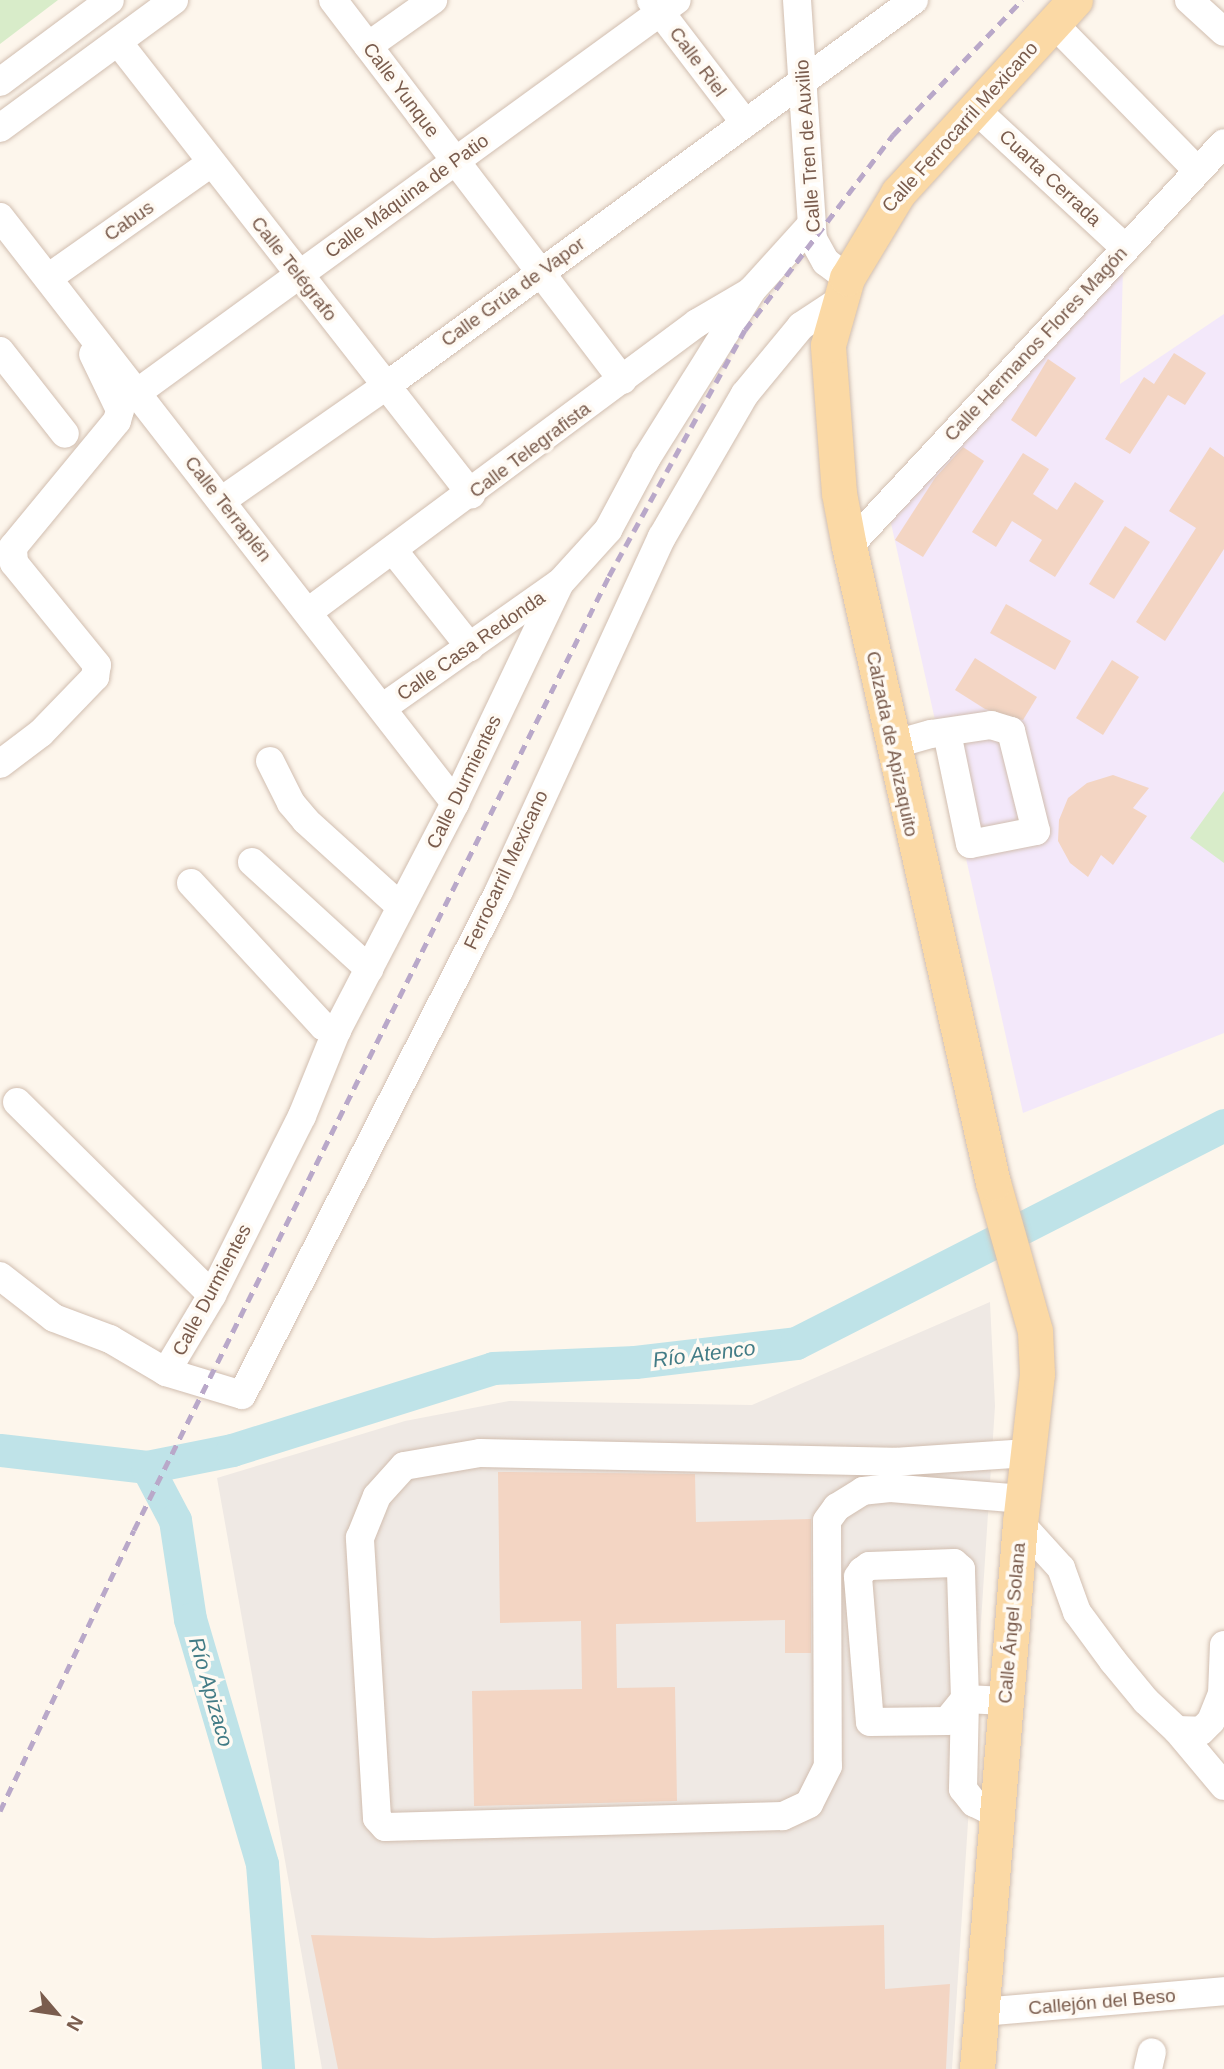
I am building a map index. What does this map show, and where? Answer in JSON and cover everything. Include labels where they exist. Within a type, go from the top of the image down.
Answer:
[{"type":"main road","name":"Calle Ferrocarril Mexicano","points":[[843,289],[898,193],[1064,12]]},
{"type":"main road","name":"Calzada de Apizaquito","points":[[843,289],[828,345],[827,367],[849,546],[993,1183]]},
{"type":"main road","name":"Calle Ángel Solana","points":[[977,2069],[1022,1511],[1037,1374],[1028,1294],[993,1183]]},
{"type":"street","points":[[0,82],[110,0]]},
{"type":"street","points":[[0,128],[174,0]]},
{"type":"street","name":"Calle Yunque","points":[[333,0],[623,380]]},
{"type":"street","points":[[368,46],[433,0]]},
{"type":"street","name":"Calle Tren de Auxilio","points":[[797,0],[811,225],[826,262],[843,289]]},
{"type":"street","name":"Calle Grúa de Vapor","points":[[221,500],[386,386],[914,0]]},
{"type":"street","points":[[1189,0],[1224,32]]},
{"type":"street","name":"Calle Riel","points":[[663,4],[745,123]]},
{"type":"street","name":"Calle Máquina de Patio","points":[[138,392],[299,276],[663,4]]},
{"type":"street","points":[[1064,12],[1197,170]]},
{"type":"street","name":"Calle Telégrafo","points":[[117,42],[471,494]]},
{"type":"street","name":"Cuarta Cerrada","points":[[974,108],[1125,248]]},
{"type":"street","name":"Calle Hermanos Flores Magón","points":[[849,546],[1224,143]]},
{"type":"street","name":"Cabus","points":[[48,278],[211,163]]},
{"type":"street","name":"Calle Terraplén","points":[[0,217],[455,803]]},
{"type":"street","name":"Calle Durmientes","points":[[166,1372],[212,1295],[302,1116],[337,1030],[455,803],[560,583],[608,530],[646,459],[752,290],[811,225]]},
{"type":"street","name":"Ferrocarril Mexicano","points":[[0,1276],[54,1318],[110,1339],[166,1372],[234,1395],[242,1395],[249,1386],[499,891],[662,537],[745,394],[801,326],[843,289]]},
{"type":"street","name":"Calle Telegrafista","points":[[308,612],[471,494],[697,323],[752,290]]},
{"type":"street","points":[[0,764],[41,733],[95,677],[97,665],[14,563],[13,547],[117,421],[120,410],[73,310]]},
{"type":"street","points":[[0,351],[65,433]]},
{"type":"street","points":[[393,550],[470,647]]},
{"type":"street","name":"Calle Casa Redonda","points":[[382,708],[560,583]]},
{"type":"street","points":[[892,745],[947,733]]},
{"type":"street","points":[[270,761],[291,803],[306,821],[401,907]]},
{"type":"street","points":[[252,862],[369,969]]},
{"type":"street","points":[[191,883],[323,1026],[337,1030]]},
{"type":"street","points":[[17,1102],[212,1295]]},
{"type":"street","points":[[1028,1454],[892,1462],[480,1452],[404,1466],[377,1496],[360,1538],[377,1818],[385,1827],[783,1816],[809,1804],[828,1766],[827,1521],[837,1507],[863,1491],[890,1488],[1022,1511],[1061,1568],[1077,1612],[1146,1702],[1177,1730],[1224,1786]]},
{"type":"street","points":[[965,1699],[947,1721],[870,1722],[858,1577],[862,1571],[869,1566],[954,1563],[961,1570],[965,1699],[963,1789],[974,1804],[997,1814]]},
{"type":"street","points":[[1177,1730],[1201,1731],[1211,1721],[1223,1694],[1224,1645]]},
{"type":"street","points":[[965,1699],[1006,1701]]},
{"type":"street","name":"Callejón del Beso","points":[[981,2012],[1224,1991]]},
{"type":"shaded area","points":[[1123,267],[1120,384],[1224,314],[1224,1033],[1023,1113],[888,510]]},
{"type":"shaded area","points":[[990,1302],[995,1406],[952,2069],[322,2069],[217,1478],[405,1421],[509,1401],[752,1405]]},
{"type":"green space","points":[[0,0],[58,0],[0,44]]},
{"type":"green space","points":[[1224,791],[1224,863],[1190,838]]},
{"type":"building","points":[[1174,353],[1206,373],[1185,405],[1168,395],[1130,454],[1105,439],[1144,377],[1154,384]]},
{"type":"building","points":[[1048,359],[1076,378],[1036,437],[1011,420]]},
{"type":"building","points":[[963,447],[984,461],[923,557],[895,540],[935,478]]},
{"type":"building","points":[[1210,447],[1224,457],[1224,549],[1165,641],[1136,622],[1196,528],[1169,511]]},
{"type":"building","points":[[1023,453],[1049,469],[1033,494],[1057,510],[1075,482],[1104,501],[1055,577],[1029,561],[1042,540],[1012,521],[996,547],[972,532]]},
{"type":"building","points":[[1125,526],[1150,542],[1114,599],[1089,584]]},
{"type":"building","points":[[1006,604],[1071,641],[1055,670],[990,633]]},
{"type":"building","points":[[975,658],[1037,697],[1023,720],[985,709],[955,690]]},
{"type":"building","points":[[1112,660],[1139,677],[1103,735],[1076,718]]},
{"type":"building","points":[[1113,775],[1149,788],[1133,808],[1147,816],[1113,865],[1101,855],[1088,877],[1070,863],[1058,841],[1059,820],[1068,798],[1087,783]]},
{"type":"building","points":[[498,1472],[695,1474],[696,1522],[811,1519],[811,1653],[785,1653],[785,1620],[616,1624],[617,1688],[675,1687],[677,1801],[474,1806],[472,1691],[582,1689],[581,1621],[500,1623]]},
{"type":"building","points":[[884,1925],[885,1989],[950,1984],[946,2069],[338,2069],[311,1935],[433,1938]]},
{"type":"waterway","name":"Río Atenco","points":[[0,1450],[147,1467],[232,1450],[493,1368],[635,1362],[796,1343],[1224,1125]]},
{"type":"waterway","name":"Río Apizaco","points":[[147,1467],[175,1520],[190,1619],[262,1864],[278,2069]]},
{"type":"railway","points":[[0,1811],[134,1530],[609,576],[745,330],[893,135],[1022,0]]}]
